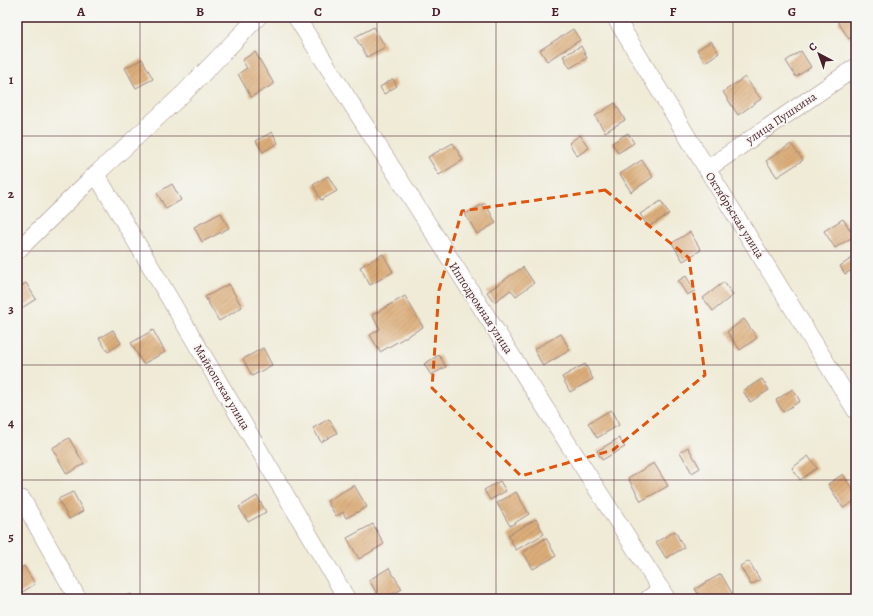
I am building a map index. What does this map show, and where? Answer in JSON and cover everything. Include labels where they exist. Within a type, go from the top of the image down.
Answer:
[{"type":"street","points":[[17,252],[96,174],[183,94],[258,17]]},
{"type":"street","name":"Ипподромная улица","points":[[296,17],[658,596]]},
{"type":"street","name":"Октябрьская улица","points":[[615,17],[707,170],[856,411]]},
{"type":"street","name":"улица Пушкина","points":[[707,170],[856,67]]},
{"type":"street","name":"Майкопская улица","points":[[96,174],[347,599]]},
{"type":"street","points":[[22,499],[78,599]]},
{"type":"highlighted area","points":[[605,190],[689,258],[705,375],[613,450],[521,476],[432,388],[439,290],[462,211]]},
{"type":"building","points":[[846,17],[856,17],[856,34],[849,39],[838,22]]},
{"type":"building","points":[[374,27],[385,47],[367,57],[355,37]]},
{"type":"building","points":[[573,29],[580,40],[547,61],[540,50]]},
{"type":"building","points":[[711,41],[719,53],[705,62],[697,50]]},
{"type":"building","points":[[581,46],[587,58],[570,68],[563,56]]},
{"type":"building","points":[[801,51],[811,67],[796,77],[786,61]]},
{"type":"building","points":[[255,52],[274,84],[251,97],[238,74],[247,68],[242,60]]},
{"type":"building","points":[[142,59],[153,79],[136,88],[125,68]]},
{"type":"building","points":[[745,77],[761,99],[738,115],[723,92]]},
{"type":"building","points":[[393,79],[397,86],[384,94],[380,87]]},
{"type":"building","points":[[615,103],[625,120],[605,132],[595,116]]},
{"type":"building","points":[[272,132],[278,143],[263,152],[256,141]]},
{"type":"building","points":[[628,133],[634,143],[618,153],[612,143]]},
{"type":"building","points":[[580,135],[589,148],[577,156],[569,143]]},
{"type":"building","points":[[453,143],[463,160],[439,175],[428,157]]},
{"type":"building","points":[[791,144],[803,160],[777,177],[766,161]]},
{"type":"building","points":[[642,160],[653,177],[631,192],[620,174]]},
{"type":"building","points":[[328,176],[337,191],[321,200],[313,185]]},
{"type":"building","points":[[172,184],[181,200],[166,209],[157,193]]},
{"type":"building","points":[[661,201],[669,214],[648,227],[640,214]]},
{"type":"building","points":[[485,203],[496,223],[477,234],[465,214]]},
{"type":"building","points":[[221,213],[229,228],[202,242],[194,227]]},
{"type":"building","points":[[843,219],[854,236],[835,248],[824,231]]},
{"type":"building","points":[[690,232],[701,250],[683,261],[672,243]]},
{"type":"building","points":[[383,254],[393,272],[370,285],[360,267]]},
{"type":"building","points":[[854,257],[856,260],[856,268],[845,274],[840,266]]},
{"type":"building","points":[[523,267],[534,283],[516,296],[511,290],[494,302],[487,292]]},
{"type":"building","points":[[686,276],[695,291],[687,295],[678,281]]},
{"type":"building","points":[[724,282],[733,295],[713,311],[703,298]]},
{"type":"building","points":[[26,283],[36,299],[20,309],[17,304],[17,288]]},
{"type":"building","points":[[229,284],[242,307],[219,321],[205,297]]},
{"type":"building","points":[[405,296],[423,327],[380,352],[370,335],[380,329],[372,315]]},
{"type":"building","points":[[744,319],[757,338],[740,350],[727,332]]},
{"type":"building","points":[[113,330],[121,343],[108,352],[99,338]]},
{"type":"building","points":[[153,330],[165,352],[143,364],[131,343]]},
{"type":"building","points":[[561,334],[570,350],[543,366],[534,349]]},
{"type":"building","points":[[263,348],[272,365],[252,376],[243,359]]},
{"type":"building","points":[[439,355],[446,367],[431,375],[424,364]]},
{"type":"building","points":[[585,364],[593,379],[570,392],[562,377]]},
{"type":"building","points":[[762,379],[769,390],[750,402],[743,391]]},
{"type":"building","points":[[793,389],[800,401],[783,412],[776,400]]},
{"type":"building","points":[[611,410],[619,425],[597,438],[588,423]]},
{"type":"building","points":[[329,419],[337,433],[321,442],[313,428]]},
{"type":"building","points":[[69,438],[84,464],[67,474],[52,448]]},
{"type":"building","points":[[619,438],[625,447],[602,460],[597,451]]},
{"type":"building","points":[[688,447],[700,468],[692,473],[680,452]]},
{"type":"building","points":[[808,456],[817,468],[800,480],[792,468]]},
{"type":"building","points":[[654,463],[668,486],[641,501],[628,478]]},
{"type":"building","points":[[843,474],[856,495],[856,500],[843,508],[828,484]]},
{"type":"building","points":[[500,481],[506,491],[490,500],[484,490]]},
{"type":"building","points":[[354,485],[367,507],[346,518],[343,512],[336,516],[327,501]]},
{"type":"building","points":[[73,492],[83,511],[69,519],[58,499]]},
{"type":"building","points":[[516,492],[529,514],[510,526],[497,503]]},
{"type":"building","points":[[257,496],[266,512],[248,522],[239,507]]},
{"type":"building","points":[[536,519],[544,534],[516,550],[508,535]]},
{"type":"building","points":[[373,524],[384,544],[359,559],[347,538]]},
{"type":"building","points":[[675,531],[684,548],[666,558],[656,542]]},
{"type":"building","points":[[546,538],[556,556],[533,569],[523,552]]},
{"type":"building","points":[[749,561],[760,580],[751,585],[740,566]]},
{"type":"building","points":[[24,566],[35,584],[18,595],[17,570]]},
{"type":"building","points":[[389,568],[402,589],[384,599],[380,599],[369,580]]},
{"type":"building","points":[[721,574],[734,597],[730,599],[701,599],[695,589]]},
{"type":"building","points":[[131,594],[134,599],[120,599]]}]
